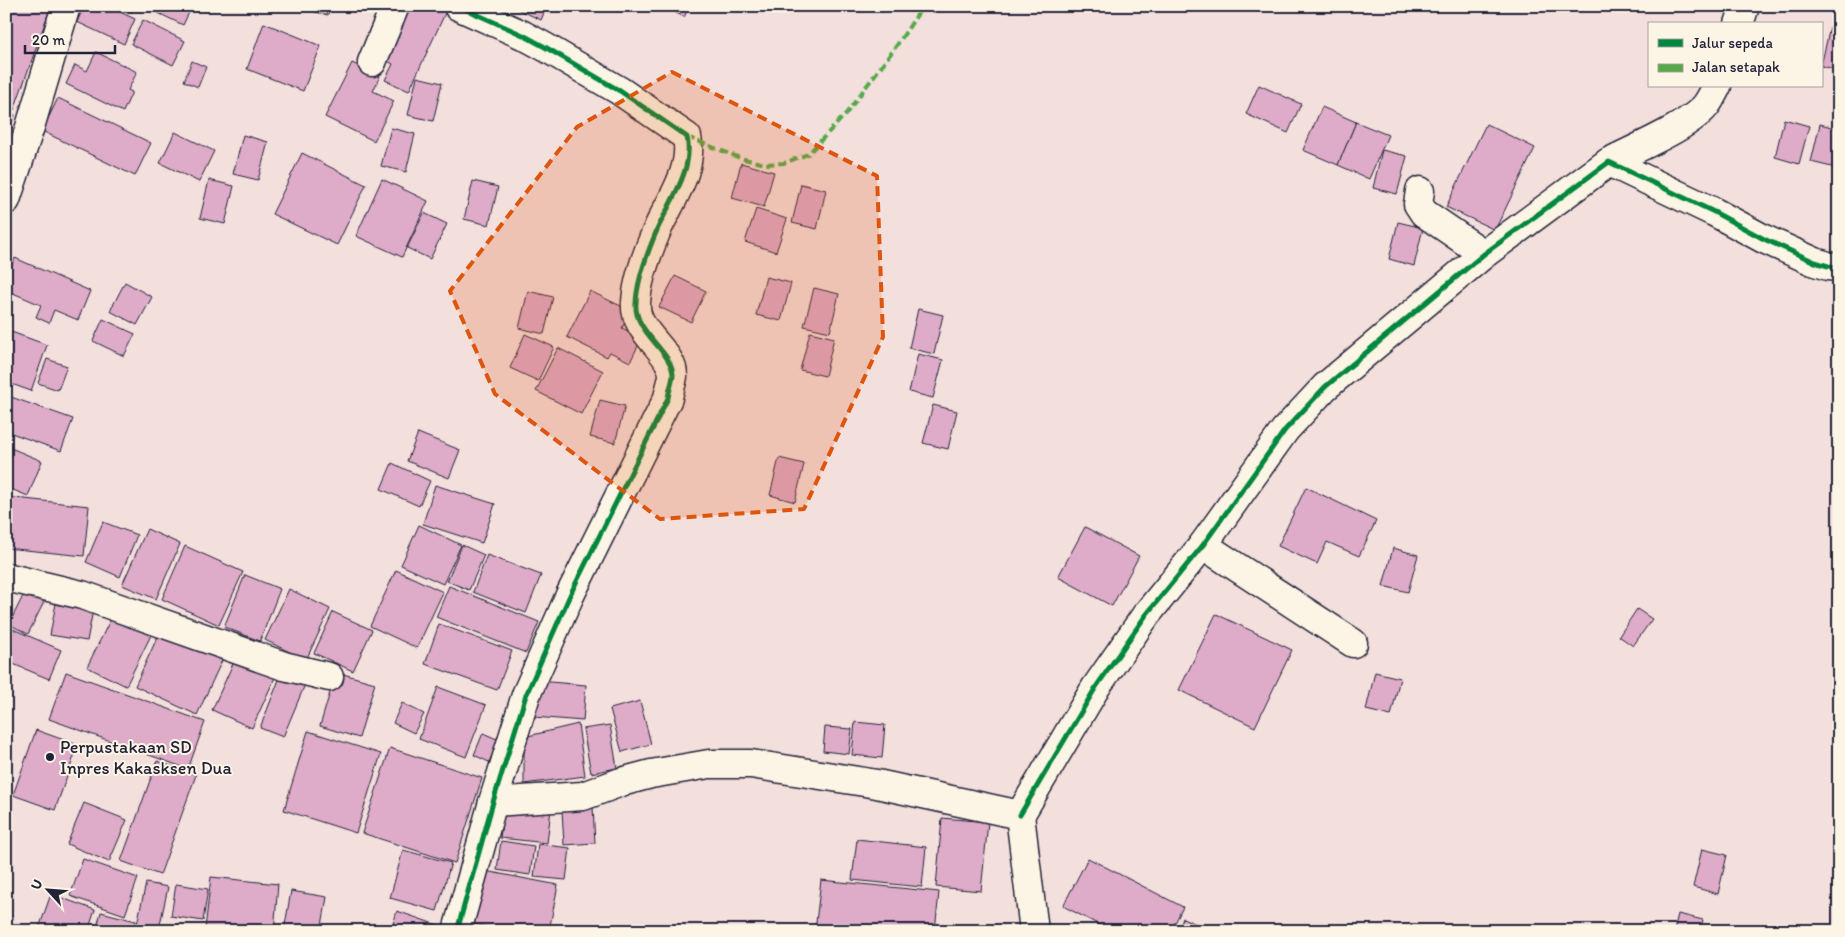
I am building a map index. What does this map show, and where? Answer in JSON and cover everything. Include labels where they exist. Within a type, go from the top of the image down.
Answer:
[{"type":"street","points":[[6,200],[66,6]]},
{"type":"street","points":[[372,62],[395,6]]},
{"type":"street","points":[[456,931],[526,695],[570,595],[668,398],[673,375],[669,362],[645,331],[638,318],[635,305],[639,284],[657,231],[684,172],[690,148],[687,137],[620,91],[523,35],[458,6]]},
{"type":"street","points":[[1740,22],[1745,6]]},
{"type":"street","points":[[1034,931],[1020,815],[1096,687],[1146,615],[1203,544],[1285,430],[1325,387],[1484,254],[1609,162],[1666,133],[1692,117],[1707,105],[1716,88]]},
{"type":"street","points":[[1609,162],[1714,212],[1764,240],[1815,262],[1839,267]]},
{"type":"street","points":[[1420,192],[1418,204],[1424,213],[1484,254]]},
{"type":"street","points":[[1203,544],[1353,643]]},
{"type":"street","points":[[6,577],[82,595],[284,666],[328,677]]},
{"type":"street","points":[[493,802],[583,796],[622,782],[660,772],[709,764],[750,764],[877,784],[1020,815]]},
{"type":"highlighted area","points":[[672,72],[877,176],[883,337],[804,509],[660,519],[495,394],[450,291],[577,127]]},
{"type":"building","points":[[6,6],[51,6],[14,110],[6,107]]},
{"type":"building","points":[[84,6],[107,6],[135,19],[124,44],[77,22]]},
{"type":"building","points":[[119,6],[134,6],[132,12]]},
{"type":"building","points":[[154,6],[192,6],[183,25],[152,10]]},
{"type":"building","points":[[291,6],[330,6],[328,15]]},
{"type":"building","points":[[403,6],[448,7],[409,91],[385,80],[393,64],[380,57]]},
{"type":"building","points":[[511,6],[547,6],[541,20]]},
{"type":"building","points":[[663,6],[690,6],[684,17]]},
{"type":"building","points":[[143,20],[185,41],[173,65],[131,44]]},
{"type":"building","points":[[264,23],[321,46],[303,91],[247,69]]},
{"type":"building","points":[[1830,27],[1839,30],[1839,70],[1822,66]]},
{"type":"building","points":[[96,52],[137,72],[128,90],[132,92],[123,112],[66,84],[75,65],[87,71]]},
{"type":"building","points":[[192,61],[206,67],[198,87],[184,81]]},
{"type":"building","points":[[352,63],[380,76],[373,91],[394,101],[374,141],[325,117]]},
{"type":"building","points":[[417,77],[442,83],[433,121],[408,115]]},
{"type":"building","points":[[1259,85],[1301,104],[1288,133],[1246,114]]},
{"type":"building","points":[[58,98],[151,143],[135,176],[42,131]]},
{"type":"building","points":[[1322,107],[1356,122],[1338,165],[1303,150]]},
{"type":"building","points":[[6,112],[15,115],[6,135]]},
{"type":"building","points":[[1784,119],[1809,126],[1799,164],[1775,157]]},
{"type":"building","points":[[1356,122],[1388,135],[1369,179],[1338,165]]},
{"type":"building","points":[[1486,124],[1535,148],[1495,230],[1446,207]]},
{"type":"building","points":[[1820,124],[1839,129],[1839,156],[1836,168],[1811,162]]},
{"type":"building","points":[[391,128],[415,134],[406,172],[381,166]]},
{"type":"building","points":[[175,132],[214,151],[199,182],[160,163]]},
{"type":"building","points":[[243,135],[268,142],[258,180],[233,174]]},
{"type":"building","points":[[1382,150],[1407,156],[1397,194],[1373,188]]},
{"type":"building","points":[[302,153],[366,185],[337,245],[272,214]]},
{"type":"building","points":[[741,163],[774,172],[764,207],[732,198]]},
{"type":"building","points":[[382,179],[428,201],[402,257],[356,236]]},
{"type":"building","points":[[209,180],[234,186],[225,224],[200,218]]},
{"type":"building","points":[[473,181],[498,187],[489,225],[464,219]]},
{"type":"building","points":[[801,184],[826,190],[817,229],[792,223]]},
{"type":"building","points":[[756,209],[787,219],[776,252],[745,242]]},
{"type":"building","points":[[424,213],[447,224],[430,259],[407,248]]},
{"type":"building","points":[[1398,222],[1423,228],[1414,266],[1389,259]]},
{"type":"building","points":[[15,258],[90,291],[78,320],[54,310],[49,323],[36,317],[41,305],[6,290],[6,277]]},
{"type":"building","points":[[675,276],[706,291],[691,322],[659,307]]},
{"type":"building","points":[[766,277],[791,283],[781,321],[756,315]]},
{"type":"building","points":[[125,282],[152,297],[137,325],[110,311]]},
{"type":"building","points":[[814,288],[839,294],[830,332],[804,326]]},
{"type":"building","points":[[528,291],[553,297],[544,334],[519,328]]},
{"type":"building","points":[[590,291],[631,311],[622,328],[642,338],[630,362],[610,352],[607,357],[567,337]]},
{"type":"building","points":[[918,309],[943,315],[934,354],[909,348]]},
{"type":"building","points":[[103,319],[135,334],[124,356],[93,341]]},
{"type":"building","points":[[6,330],[47,345],[31,391],[6,382]]},
{"type":"building","points":[[810,332],[834,338],[825,376],[800,370]]},
{"type":"building","points":[[525,334],[554,347],[538,381],[510,368]]},
{"type":"building","points":[[558,348],[603,371],[581,414],[536,391]]},
{"type":"building","points":[[918,354],[943,360],[933,398],[909,392]]},
{"type":"building","points":[[47,359],[67,366],[58,390],[38,383]]},
{"type":"building","points":[[11,397],[73,419],[61,451],[6,431],[6,412]]},
{"type":"building","points":[[600,400],[625,406],[615,443],[590,437]]},
{"type":"building","points":[[933,405],[957,411],[948,449],[923,443]]},
{"type":"building","points":[[418,433],[460,450],[449,478],[407,461]]},
{"type":"building","points":[[6,446],[42,461],[28,496],[6,487]]},
{"type":"building","points":[[779,458],[804,464],[795,502],[770,495]]},
{"type":"building","points":[[392,463],[430,481],[419,506],[381,489]]},
{"type":"building","points":[[435,485],[495,504],[482,543],[423,524]]},
{"type":"building","points":[[1306,487],[1376,521],[1359,556],[1327,542],[1317,564],[1278,546]]},
{"type":"building","points":[[6,497],[89,506],[84,556],[6,548]]},
{"type":"building","points":[[103,522],[137,535],[120,577],[86,562]]},
{"type":"building","points":[[419,525],[461,545],[443,584],[401,565]]},
{"type":"building","points":[[1085,527],[1139,556],[1112,606],[1058,577]]},
{"type":"building","points":[[147,529],[180,544],[156,599],[122,585]]},
{"type":"building","points":[[462,545],[484,555],[469,590],[447,581]]},
{"type":"building","points":[[185,546],[243,572],[219,625],[162,599]]},
{"type":"building","points":[[1393,548],[1418,555],[1408,592],[1383,586]]},
{"type":"building","points":[[487,555],[541,575],[526,613],[473,592]]},
{"type":"building","points":[[396,570],[443,592],[417,648],[370,626]]},
{"type":"building","points":[[245,575],[280,589],[260,641],[224,627]]},
{"type":"building","points":[[28,586],[47,596],[28,634],[9,624]]},
{"type":"building","points":[[449,586],[539,622],[526,653],[436,617]]},
{"type":"building","points":[[289,589],[330,609],[306,660],[265,640]]},
{"type":"building","points":[[56,603],[93,610],[87,641],[50,635]]},
{"type":"building","points":[[1637,609],[1652,619],[1633,646],[1619,636]]},
{"type":"building","points":[[114,612],[153,631],[126,686],[87,667]]},
{"type":"building","points":[[333,612],[372,630],[353,671],[314,653]]},
{"type":"building","points":[[1216,614],[1292,650],[1255,727],[1179,690]]},
{"type":"building","points":[[439,624],[512,651],[497,690],[425,664]]},
{"type":"building","points":[[6,626],[61,650],[49,679],[6,661]]},
{"type":"building","points":[[162,627],[224,656],[197,715],[135,686]]},
{"type":"building","points":[[236,657],[276,675],[252,728],[212,710]]},
{"type":"building","points":[[66,672],[205,722],[188,769],[49,719]]},
{"type":"building","points":[[282,672],[306,682],[283,737],[260,728]]},
{"type":"building","points":[[336,672],[375,683],[359,738],[320,726]]},
{"type":"building","points":[[1375,672],[1400,678],[1391,716],[1366,710]]},
{"type":"building","points":[[537,681],[586,685],[583,721],[534,717]]},
{"type":"building","points":[[438,687],[486,705],[466,757],[419,739]]},
{"type":"building","points":[[640,701],[651,744],[622,752],[610,709]]},
{"type":"building","points":[[402,703],[424,714],[414,733],[393,723]]},
{"type":"building","points":[[855,722],[885,725],[882,758],[852,755]]},
{"type":"building","points":[[578,724],[585,776],[524,784],[524,737]]},
{"type":"building","points":[[610,725],[617,768],[591,773],[583,729]]},
{"type":"building","points":[[825,727],[852,729],[849,754],[823,751]]},
{"type":"building","points":[[36,730],[78,745],[55,810],[13,795]]},
{"type":"building","points":[[308,731],[381,754],[356,833],[284,810]]},
{"type":"building","points":[[483,733],[499,740],[489,762],[474,755]]},
{"type":"building","points":[[390,748],[482,778],[455,863],[362,833]]},
{"type":"building","points":[[157,761],[196,775],[160,875],[121,861]]},
{"type":"building","points":[[84,803],[127,820],[109,862],[67,844]]},
{"type":"building","points":[[504,804],[551,809],[547,843],[500,838]]},
{"type":"building","points":[[593,807],[595,843],[564,845],[562,810]]},
{"type":"building","points":[[942,818],[988,822],[981,891],[936,887]]},
{"type":"building","points":[[857,839],[926,847],[922,887],[852,880]]},
{"type":"building","points":[[501,841],[534,846],[530,875],[497,870]]},
{"type":"building","points":[[538,844],[570,848],[566,880],[534,877]]},
{"type":"building","points":[[1702,849],[1727,855],[1718,894],[1693,887]]},
{"type":"building","points":[[403,850],[451,863],[437,911],[390,898]]},
{"type":"building","points":[[1088,858],[1183,907],[1171,931],[1111,931],[1063,906]]},
{"type":"building","points":[[83,859],[138,878],[125,915],[70,896]]},
{"type":"building","points":[[485,871],[558,885],[549,931],[507,931],[474,924]]},
{"type":"building","points":[[211,877],[278,884],[274,931],[222,931],[205,929]]},
{"type":"building","points":[[821,880],[939,892],[935,931],[815,931]]},
{"type":"building","points":[[146,883],[168,887],[159,929],[137,924]]},
{"type":"building","points":[[176,884],[208,889],[203,921],[171,916]]},
{"type":"building","points":[[291,891],[327,897],[321,931],[284,931]]},
{"type":"building","points":[[51,894],[95,910],[88,931],[38,931]]},
{"type":"building","points":[[397,911],[443,927],[442,931],[391,931]]},
{"type":"building","points":[[101,912],[136,921],[133,931],[96,931]]},
{"type":"building","points":[[1678,914],[1703,920],[1700,931],[1674,931]]},
{"type":"building","points":[[1183,918],[1212,931],[1178,931]]},
{"type":"marked path","points":[[687,137],[740,158],[765,164],[784,163],[808,154],[845,115],[897,45],[923,6]]},
{"type":"cycle path","points":[[457,931],[493,802],[526,695],[570,595],[668,398],[673,376],[672,367],[641,323],[636,303],[638,285],[647,256],[657,230],[680,185],[687,161],[688,149],[687,137],[620,91],[523,35],[458,6]]},
{"type":"cycle path","points":[[1020,815],[1096,687],[1146,615],[1203,545],[1285,430],[1325,387],[1484,254],[1609,162],[1714,212],[1764,239],[1815,262],[1839,267]]},
{"type":"place","name":"Perpustakaan SD Inpres Kakasksen Dua","points":[[50,757]]}]
